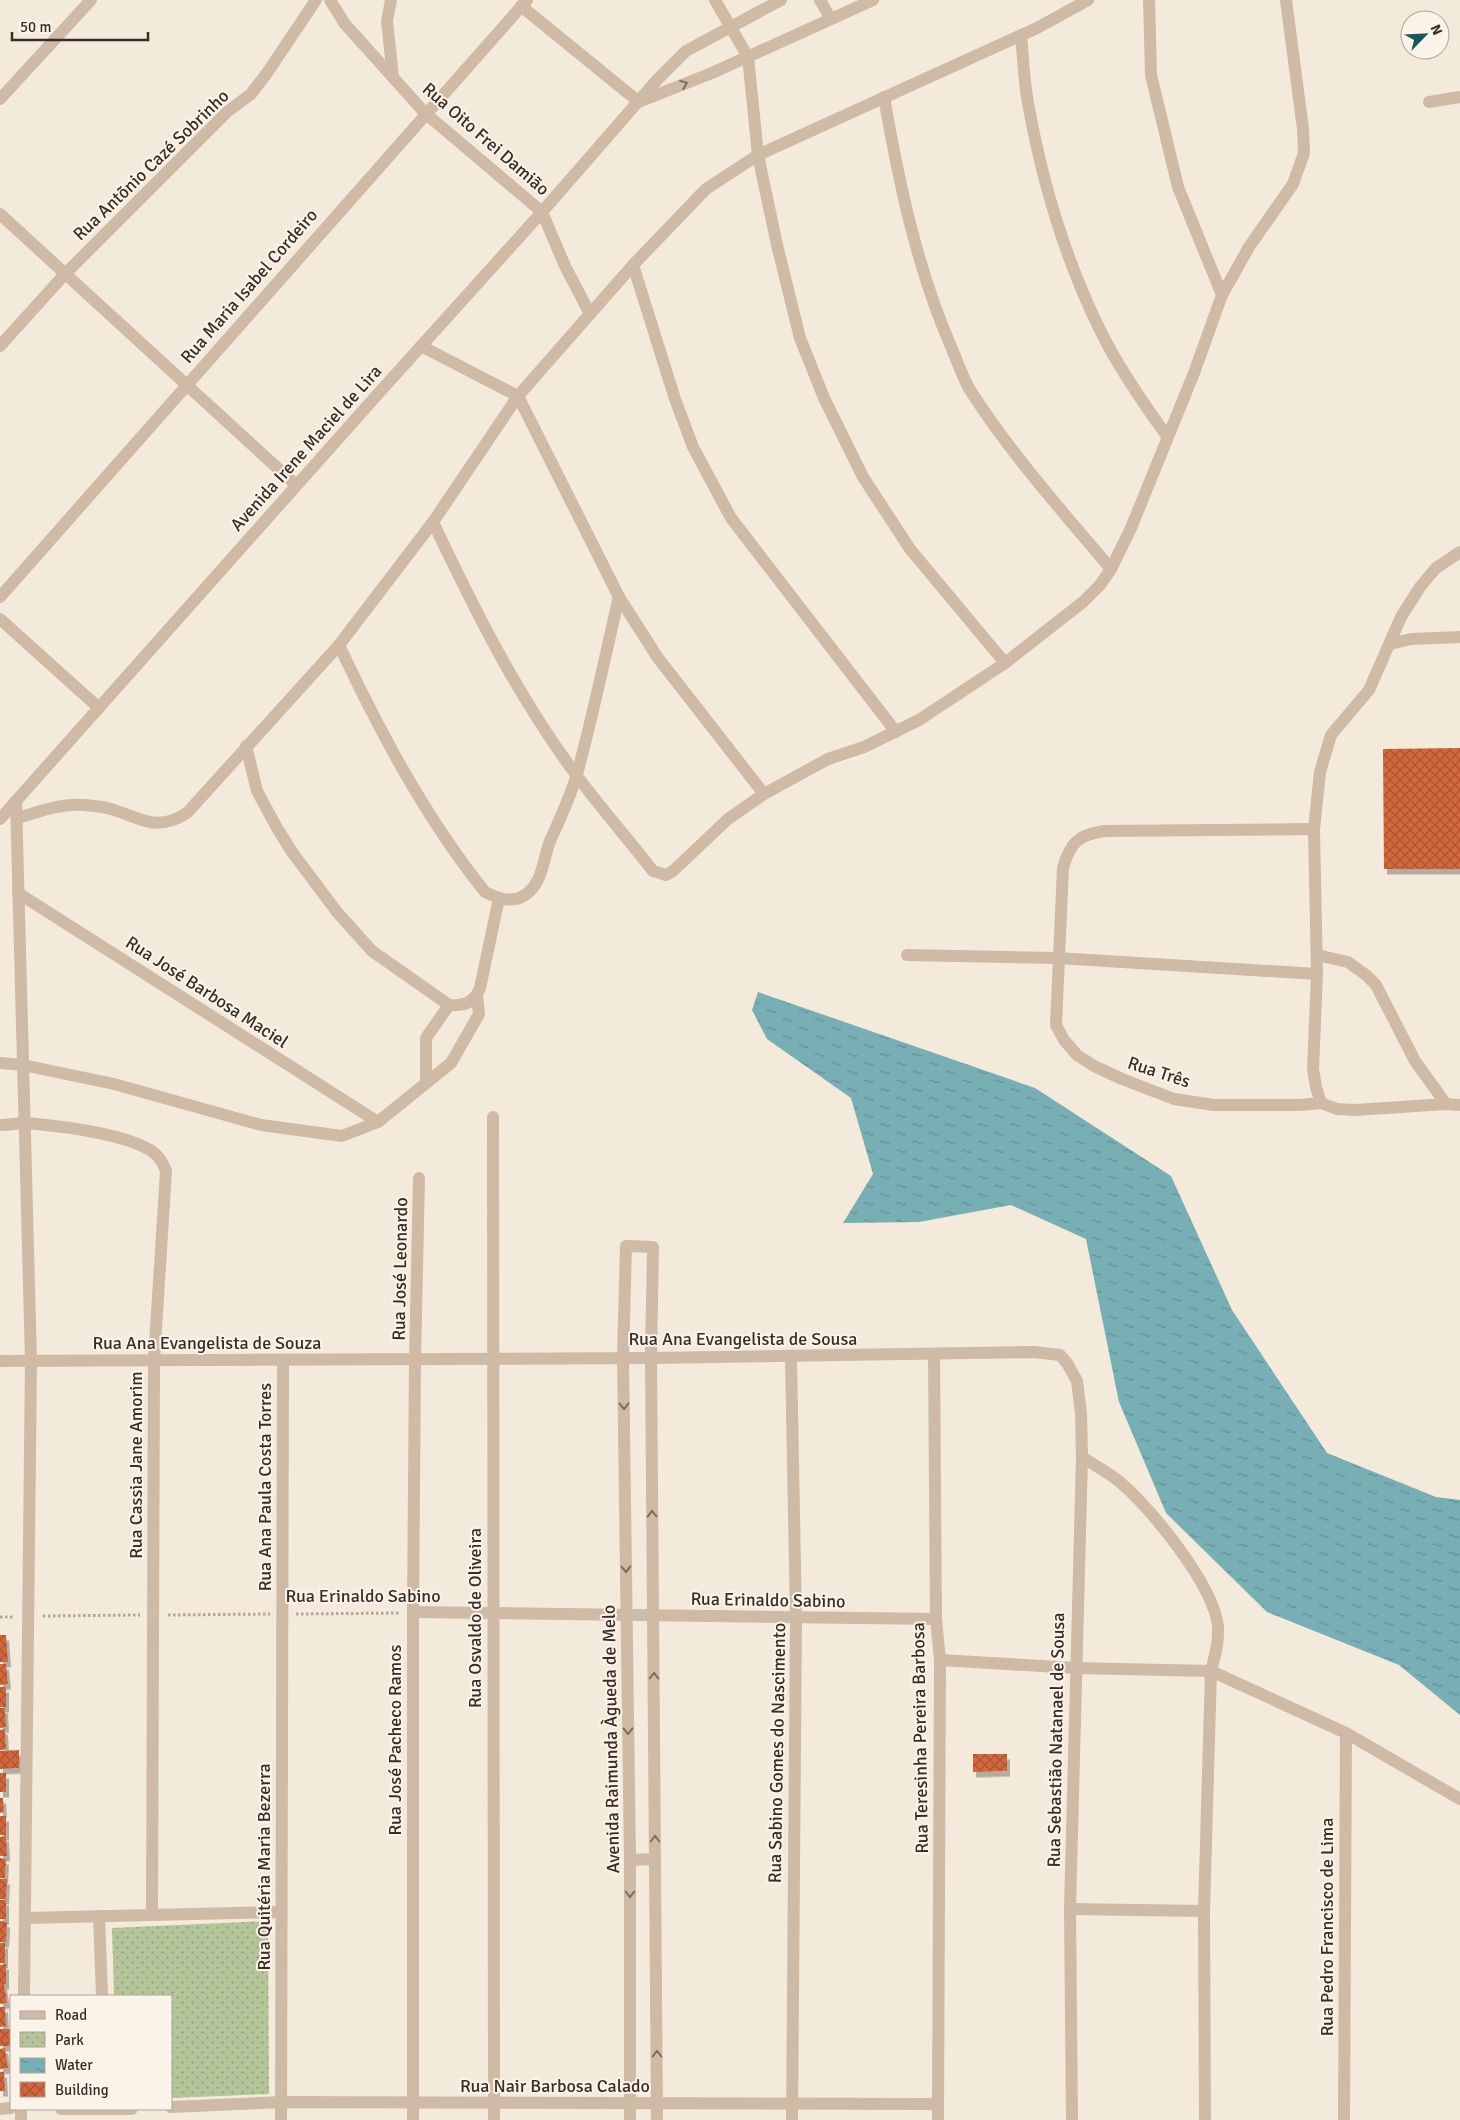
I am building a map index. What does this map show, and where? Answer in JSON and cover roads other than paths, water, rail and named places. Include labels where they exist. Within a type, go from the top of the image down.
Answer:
[{"type":"street","points":[[0,99],[91,0]]},
{"type":"street","name":"Rua Antõnio Cazé Sobrinho","points":[[0,346],[65,274],[227,112],[251,94],[316,0]]},
{"type":"street","name":"Rua Oito Frei Damião","points":[[330,0],[345,24],[425,113],[542,212]]},
{"type":"street","points":[[392,0],[387,22],[393,78]]},
{"type":"street","points":[[715,0],[748,57],[758,155],[800,338],[824,398],[863,477],[910,549],[1005,664]]},
{"type":"street","name":"Avenida Irene Maciel de Lira","points":[[0,819],[296,485],[542,212],[657,80],[686,51],[781,0]]},
{"type":"street","points":[[820,0],[831,19]]},
{"type":"street","points":[[524,3],[639,102],[748,57],[873,0]]},
{"type":"street","points":[[16,818],[57,806],[82,805],[108,808],[154,824],[176,820],[187,813],[339,645],[433,522],[518,396],[633,265],[706,189],[758,155],[1021,35],[1088,0]]},
{"type":"street","points":[[1149,0],[1151,75],[1178,187],[1222,295]]},
{"type":"street","points":[[433,522],[472,605],[534,711],[576,775],[653,871],[660,875],[666,875],[673,871],[728,819],[764,794],[828,759],[864,747],[919,720],[1005,664],[1083,602],[1100,585],[1111,569],[1131,528],[1194,373],[1222,295],[1249,247],[1292,184],[1304,153],[1303,129],[1286,0]]},
{"type":"street","name":"Rua Maria Isabel Cordeiro","points":[[0,597],[524,3]]},
{"type":"street","points":[[1021,35],[1028,102],[1048,190],[1072,264],[1101,334],[1134,391],[1167,436]]},
{"type":"street","points":[[884,97],[898,181],[919,259],[943,328],[970,389],[1031,474],[1111,569]]},
{"type":"street","points":[[1429,102],[1460,97]]},
{"type":"street","points":[[542,212],[565,266],[590,314]]},
{"type":"street","points":[[0,214],[296,485]]},
{"type":"street","points":[[633,265],[675,399],[693,447],[732,518],[896,732]]},
{"type":"street","points":[[421,346],[518,396],[619,597],[658,658],[764,794]]},
{"type":"street","points":[[1322,1103],[1316,1087],[1313,1069],[1317,974],[1314,828],[1320,772],[1331,735],[1369,690],[1401,617],[1420,587],[1436,568],[1460,552]]},
{"type":"street","points":[[339,645],[370,710],[425,810],[485,892],[499,898],[512,899],[524,896],[538,878],[549,843],[563,815],[576,775],[619,597]]},
{"type":"street","points":[[0,619],[99,708]]},
{"type":"street","points":[[1390,644],[1411,638],[1460,637]]},
{"type":"street","points":[[246,746],[257,791],[277,828],[292,852],[337,912],[372,951],[449,1005],[460,1006],[471,1002],[477,996],[499,898]]},
{"type":"street","points":[[16,801],[31,1360],[24,1995]]},
{"type":"street","name":"Rua Três","points":[[1314,828],[1104,831],[1090,834],[1077,840],[1068,851],[1063,868],[1056,1025],[1064,1040],[1077,1054],[1094,1066],[1122,1079],[1182,1100],[1214,1105],[1300,1105],[1322,1103],[1337,1109],[1355,1110],[1446,1104],[1460,1105]]},
{"type":"street","name":"Rua José Barbosa Maciel","points":[[18,893],[378,1122]]},
{"type":"street","points":[[907,955],[1058,958],[1317,974]]},
{"type":"street","points":[[1317,955],[1348,962],[1366,974],[1376,985],[1416,1061],[1446,1104]]},
{"type":"street","points":[[0,1063],[23,1065],[114,1084],[262,1125],[342,1136],[378,1122],[451,1063],[479,1014],[477,996]]},
{"type":"street","points":[[426,1083],[426,1038],[449,1005]]},
{"type":"street","name":"Rua Osvaldo de Oliveira","points":[[493,1117],[494,2120]]},
{"type":"street","name":"Rua Cassia Jane Amorim","points":[[0,1125],[25,1123],[112,1137],[142,1146],[155,1153],[166,1170],[154,1360],[152,1915]]},
{"type":"street","name":"Rua José Leonardo","points":[[415,1360],[419,1178]]},
{"type":"street","name":"Avenida Raimunda Àgueda de Melo","points":[[630,2120],[630,1860],[623,1358],[626,1246],[653,1247],[650,1358]]},
{"type":"street","name":"Rua Ana Evangelista de Sousa","points":[[415,1360],[934,1355],[1034,1352],[1060,1355],[1067,1363]]},
{"type":"street","name":"Rua Teresinha Pereira Barbosa","points":[[934,1355],[936,1619],[940,1660],[938,2120]]},
{"type":"street","name":"Rua Sabino Gomes do Nascimento","points":[[791,1356],[796,1619],[792,2120]]},
{"type":"street","points":[[650,1358],[654,1614],[657,2120]]},
{"type":"street","name":"Rua Ana Paula Costa Torres","points":[[282,1614],[283,1360]]},
{"type":"street","name":"Rua Ana Evangelista de Souza","points":[[0,1361],[415,1360]]},
{"type":"street","name":"Rua José Pacheco Ramos","points":[[413,2120],[415,1360]]},
{"type":"street","name":"Rua Sebastião Natanael de Sousa","points":[[1067,1363],[1077,1382],[1082,1457],[1070,1909],[1072,2120]]},
{"type":"street","points":[[1082,1457],[1120,1482],[1163,1527],[1212,1602],[1218,1624],[1218,1644],[1211,1670],[1204,1911],[1205,2120]]},
{"type":"street","name":"Rua Erinaldo Sabino","points":[[413,1612],[654,1614],[796,1619],[936,1619]]},
{"type":"street","name":"Rua Quitéria Maria Bezerra","points":[[281,2120],[282,1614]]},
{"type":"street","points":[[940,1660],[1075,1668],[1211,1670],[1246,1688],[1346,1733],[1460,1799]]},
{"type":"street","name":"Rua Pedro Francisco de Lima","points":[[1344,2120],[1346,1733]]},
{"type":"street","points":[[630,1860],[656,1859]]},
{"type":"street","points":[[1070,1909],[1204,1911]]},
{"type":"street","points":[[26,1918],[281,1912]]},
{"type":"street","points":[[99,1916],[102,1995]]},
{"type":"street","name":"Rua Nair Barbosa Calado","points":[[172,2107],[281,2102],[938,2104]]},
{"type":"water","points":[[758,992],[1035,1088],[1171,1176],[1232,1310],[1327,1453],[1436,1497],[1460,1500],[1460,1715],[1399,1665],[1267,1612],[1166,1513],[1119,1402],[1086,1239],[1011,1205],[919,1222],[843,1223],[873,1174],[851,1098],[767,1039],[752,1010]]}]
